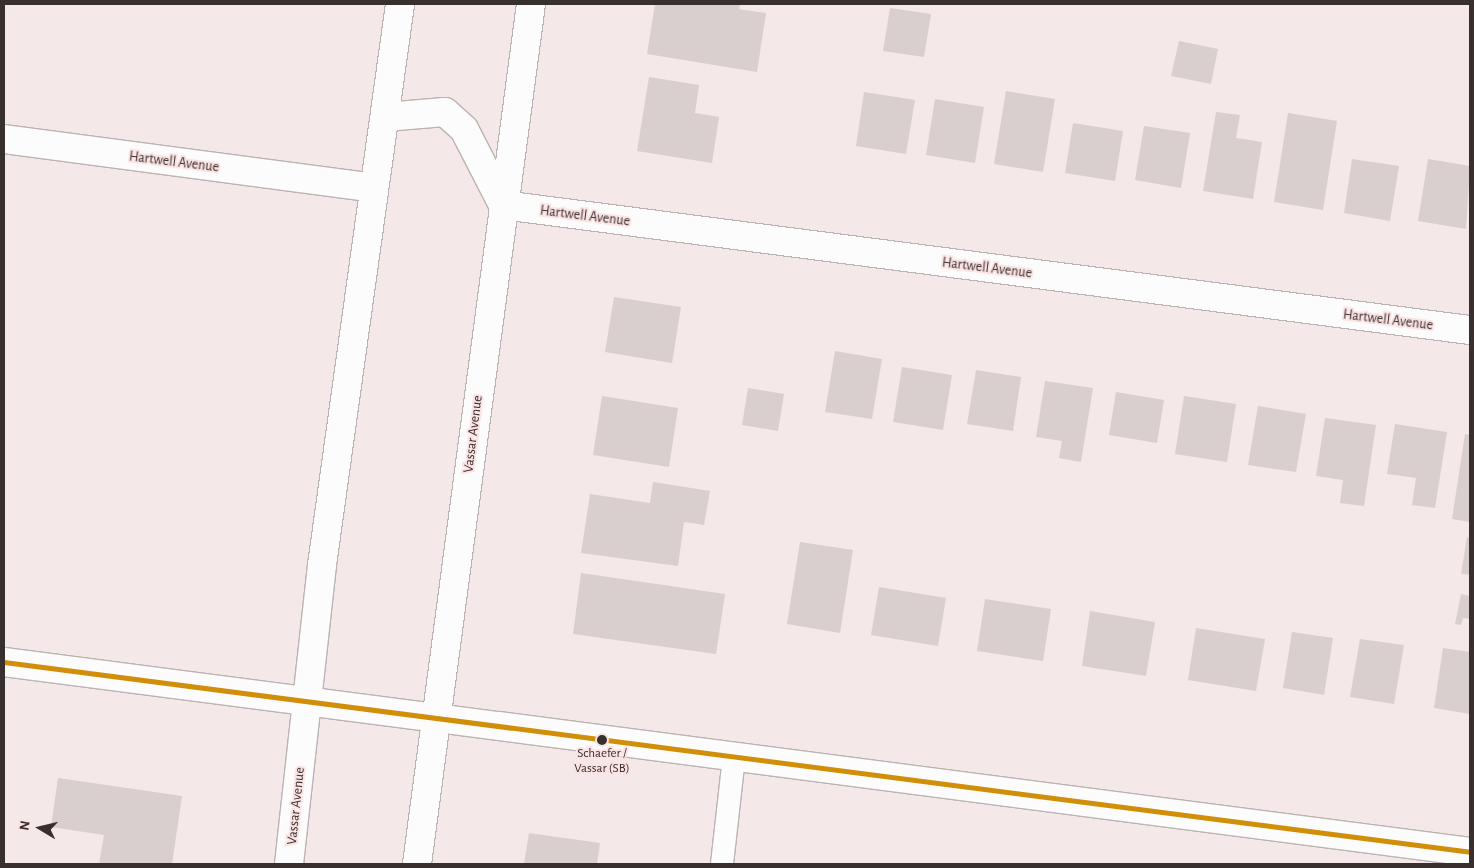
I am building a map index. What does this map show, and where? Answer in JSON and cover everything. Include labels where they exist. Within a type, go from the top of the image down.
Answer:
[{"type":"street","name":"Vassar Avenue","points":[[289,864],[307,701],[400,4]]},
{"type":"street","name":"Vassar Avenue","points":[[417,864],[531,4]]},
{"type":"street","points":[[385,117],[445,112],[464,129],[503,205]]},
{"type":"street","name":"Hartwell Avenue","points":[[4,140],[374,188]]},
{"type":"street","name":"Hartwell Avenue","points":[[503,205],[1470,330]]},
{"type":"street","points":[[4,662],[1470,852]]},
{"type":"lane","points":[[722,864],[734,756]]},
{"type":"building","points":[[655,4],[740,4],[739,9],[766,13],[757,72],[647,54]]},
{"type":"building","points":[[890,8],[931,14],[924,57],[883,51]]},
{"type":"building","points":[[1179,41],[1218,49],[1211,84],[1171,76]]},
{"type":"building","points":[[649,77],[699,85],[695,113],[719,117],[712,163],[637,151]]},
{"type":"building","points":[[1006,91],[1055,99],[1043,172],[994,164]]},
{"type":"building","points":[[864,92],[915,100],[906,154],[856,146]]},
{"type":"building","points":[[935,99],[984,107],[975,163],[926,155]]},
{"type":"building","points":[[1216,112],[1240,115],[1236,138],[1262,142],[1253,199],[1203,191]]},
{"type":"building","points":[[1288,113],[1337,121],[1323,210],[1274,202]]},
{"type":"building","points":[[1073,123],[1123,131],[1115,181],[1065,173]]},
{"type":"building","points":[[1144,126],[1190,133],[1181,188],[1135,180]]},
{"type":"building","points":[[1352,159],[1399,166],[1390,221],[1344,213]]},
{"type":"building","points":[[1428,159],[1470,166],[1466,229],[1418,221]]},
{"type":"building","points":[[614,297],[681,307],[672,363],[605,352]]},
{"type":"building","points":[[835,351],[882,359],[872,419],[825,412]]},
{"type":"building","points":[[902,367],[952,375],[943,430],[893,422]]},
{"type":"building","points":[[976,370],[1021,377],[1013,431],[967,424]]},
{"type":"building","points":[[1045,381],[1093,388],[1081,462],[1059,458],[1062,441],[1036,437]]},
{"type":"building","points":[[748,388],[784,394],[778,431],[742,425]]},
{"type":"building","points":[[1116,392],[1164,400],[1157,443],[1109,435]]},
{"type":"building","points":[[602,396],[678,408],[669,467],[593,455]]},
{"type":"building","points":[[1184,396],[1236,404],[1227,462],[1175,454]]},
{"type":"building","points":[[1258,406],[1306,414],[1296,472],[1248,465]]},
{"type":"building","points":[[1325,418],[1376,425],[1364,506],[1340,503],[1343,480],[1316,476]]},
{"type":"building","points":[[1395,424],[1447,432],[1435,508],[1412,505],[1416,478],[1387,474]]},
{"type":"building","points":[[1465,434],[1470,435],[1470,522],[1452,519]]},
{"type":"building","points":[[653,482],[710,491],[704,525],[684,522],[678,566],[581,553],[590,494],[650,503]]},
{"type":"building","points":[[1467,537],[1470,538],[1470,575],[1461,574]]},
{"type":"building","points":[[800,542],[853,550],[840,633],[787,624]]},
{"type":"building","points":[[581,573],[725,594],[716,654],[573,634]]},
{"type":"building","points":[[879,587],[946,598],[938,646],[871,635]]},
{"type":"building","points":[[1461,594],[1470,596],[1470,619],[1463,618],[1461,625],[1455,624]]},
{"type":"building","points":[[985,599],[1051,609],[1043,661],[977,651]]},
{"type":"building","points":[[1090,611],[1155,622],[1146,676],[1082,666]]},
{"type":"building","points":[[1196,628],[1265,639],[1256,691],[1188,680]]},
{"type":"building","points":[[1292,632],[1333,638],[1324,695],[1283,688]]},
{"type":"building","points":[[1360,639],[1404,645],[1394,704],[1350,697]]},
{"type":"building","points":[[1443,648],[1470,652],[1470,714],[1434,708]]},
{"type":"building","points":[[58,778],[182,796],[172,864],[99,864],[104,835],[51,827]]},
{"type":"building","points":[[529,833],[600,843],[597,864],[524,864]]},
{"type":"transit line","points":[[4,662],[1470,852]]},
{"type":"place","name":"Schaefer / Vassar (SB)","points":[[602,740]]}]
